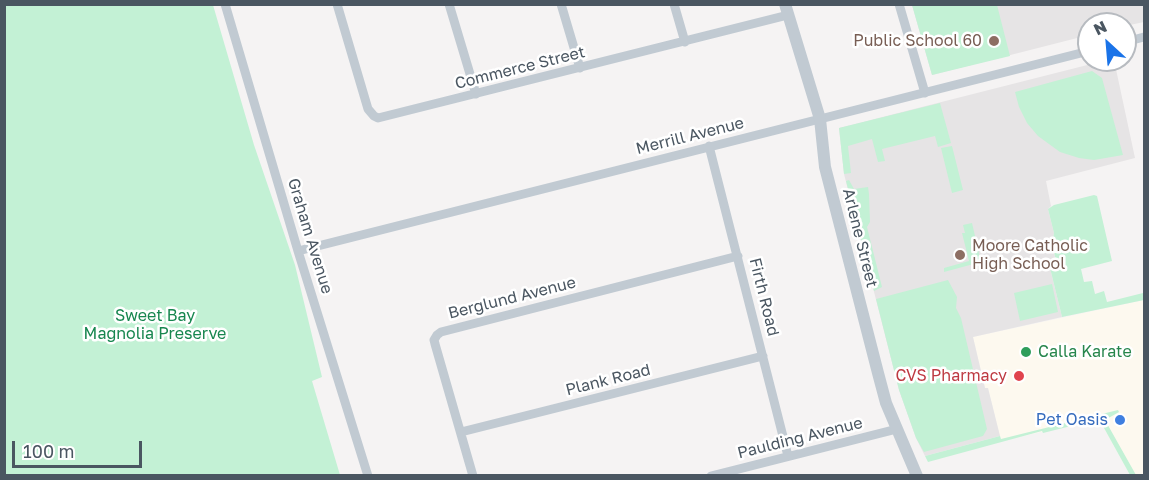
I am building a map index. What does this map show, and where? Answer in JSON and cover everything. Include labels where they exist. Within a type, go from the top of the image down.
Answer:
[{"type":"street","name":"Graham Avenue","points":[[225,4],[368,476]]},
{"type":"street","name":"Commerce Street","points":[[337,4],[368,109],[374,116],[384,118],[685,42],[787,10]]},
{"type":"street","points":[[449,4],[476,94]]},
{"type":"street","points":[[561,4],[580,68]]},
{"type":"street","points":[[674,4],[685,42]]},
{"type":"street","points":[[899,4],[926,93]]},
{"type":"street","name":"Arlene Street","points":[[787,10],[820,119],[825,166],[878,373],[897,429],[917,476]]},
{"type":"street","name":"Merrill Avenue","points":[[298,251],[1077,54]]},
{"type":"street","name":"Firth Road","points":[[710,146],[788,456]]},
{"type":"street","name":"Berglund Avenue","points":[[473,476],[435,344],[437,335],[441,332],[738,256]]},
{"type":"street","name":"Plank Road","points":[[461,432],[763,356]]},
{"type":"street","name":"Paulding Avenue","points":[[711,476],[897,429]]},
{"type":"shaded area","name":"Public School 60","points":[[912,5],[1144,5],[1144,22],[1137,23],[1137,12],[1077,12],[1077,38],[932,75]]},
{"type":"shaded area","name":"Moore Catholic High School","points":[[1077,68],[1077,72],[1117,72],[1135,158],[1046,181],[1051,206],[1048,209],[1054,233],[1052,244],[1057,266],[1050,268],[1062,317],[973,337],[985,388],[988,388],[1000,436],[925,456],[899,390],[844,174],[839,128]]},
{"type":"shaded area","points":[[1144,300],[1144,475],[1130,475],[1099,419],[1001,441],[973,337]]},
{"type":"green space","name":"Sweet Bay Magnolia Preserve","points":[[4,5],[213,5],[254,145],[295,265],[322,377],[312,381],[340,475],[5,475]]},
{"type":"green space","points":[[912,5],[997,5],[1010,56],[932,75]]},
{"type":"green space","points":[[1093,72],[1102,78],[1123,155],[1094,160],[1060,152],[1038,136],[1027,123],[1015,92]]},
{"type":"green space","points":[[940,103],[951,143],[938,147],[935,136],[882,149],[885,161],[878,162],[872,139],[848,146],[851,173],[844,174],[839,128]]},
{"type":"green space","points":[[952,146],[963,190],[952,193],[941,148]]},
{"type":"green space","points":[[849,180],[854,189],[868,187],[870,222],[867,227],[882,287],[874,291],[846,181]]},
{"type":"green space","points":[[1097,196],[1112,261],[1081,269],[1084,282],[1092,281],[1095,294],[1104,291],[1107,302],[1143,293],[1144,300],[1062,317],[1050,268],[1057,265],[1052,244],[1054,233],[1048,209],[1054,205]]},
{"type":"green space","points":[[972,223],[981,262],[944,272],[944,268],[969,261],[962,233],[965,233],[963,225]]},
{"type":"green space","points":[[948,280],[957,297],[956,308],[961,318],[987,429],[983,436],[924,452],[916,438],[899,390],[876,299]]},
{"type":"green space","points":[[1052,284],[1058,312],[1020,321],[1014,293]]},
{"type":"green space","points":[[1118,410],[1119,412],[1105,420],[1136,475],[1130,475],[1099,419],[1043,433],[1042,431],[928,462],[925,456],[1000,436],[1001,439]]},
{"type":"place","name":"Public School 60","points":[[994,41]]},
{"type":"place","name":"Moore Catholic High School","points":[[960,255]]},
{"type":"place","name":"Calla Karate","points":[[1026,352]]},
{"type":"place","name":"CVS Pharmacy","points":[[1019,376]]},
{"type":"place","name":"Pet Oasis","points":[[1120,420]]}]
